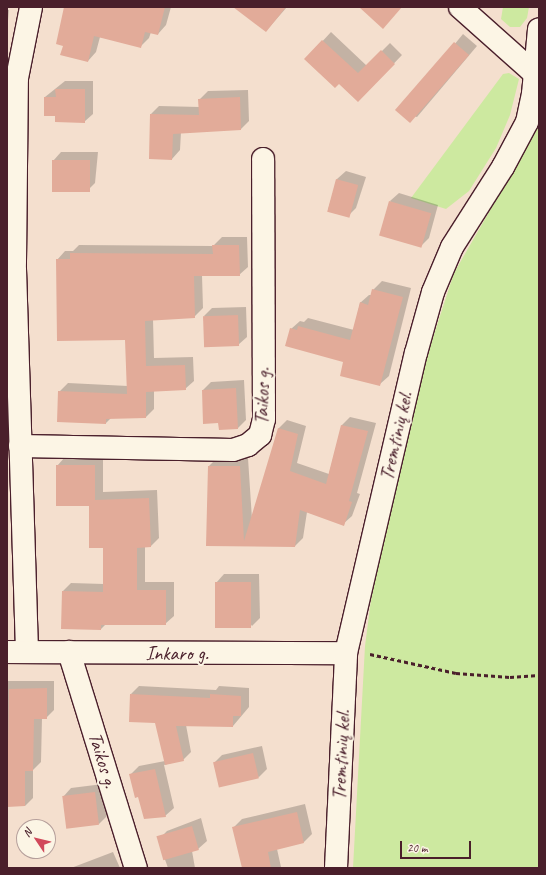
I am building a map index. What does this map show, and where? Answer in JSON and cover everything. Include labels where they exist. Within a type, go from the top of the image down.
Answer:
[{"type":"street","points":[[17,651],[20,446],[15,262],[17,78],[31,7]]},
{"type":"street","points":[[460,7],[534,73]]},
{"type":"street","name":"Tremtinių kel.","points":[[336,868],[346,653],[416,353],[433,292],[452,247],[503,168],[526,122],[539,29]]},
{"type":"street","name":"Taikos g.","points":[[20,446],[233,450],[248,445],[260,435],[264,419],[263,159]]},
{"type":"street","name":"Inkaro g.","points":[[17,651],[346,653]]},
{"type":"street","name":"Taikos g.","points":[[69,652],[136,868]]},
{"type":"path","points":[[346,653],[371,654],[456,673],[510,677],[539,675]]},
{"type":"green space","points":[[503,7],[529,7],[527,18],[520,27],[510,27],[501,19]]},
{"type":"green space","points":[[509,73],[519,79],[510,115],[496,148],[469,191],[446,209],[411,198],[503,74]]},
{"type":"green space","points":[[539,121],[539,868],[353,868],[365,646],[371,600],[397,478],[426,359],[454,273],[535,132]]},
{"type":"building","points":[[64,7],[165,7],[158,35],[145,32],[141,48],[94,36],[88,62],[60,55],[63,46],[56,44]]},
{"type":"building","points":[[233,7],[286,7],[266,32]]},
{"type":"building","points":[[359,7],[402,7],[383,29]]},
{"type":"building","points":[[322,40],[358,73],[381,50],[395,64],[358,102],[339,84],[335,88],[304,59]]},
{"type":"building","points":[[454,42],[469,55],[410,123],[395,110]]},
{"type":"building","points":[[55,89],[85,89],[85,123],[55,122],[55,116],[44,116],[44,97],[56,97]]},
{"type":"building","points":[[240,97],[241,130],[173,134],[172,160],[149,159],[150,114],[199,115],[198,99]]},
{"type":"building","points":[[52,160],[90,160],[90,192],[52,192]]},
{"type":"building","points":[[336,179],[358,185],[349,218],[327,212]]},
{"type":"building","points":[[389,201],[431,213],[421,248],[379,236]]},
{"type":"building","points":[[212,245],[239,245],[240,276],[194,276],[195,318],[145,321],[146,366],[185,365],[186,390],[146,392],[146,418],[106,419],[106,424],[57,422],[58,391],[127,394],[125,340],[57,341],[56,259],[70,259],[70,253],[213,254]]},
{"type":"building","points":[[372,289],[403,297],[380,386],[340,376],[343,362],[285,346],[290,328],[297,330],[298,326],[350,340],[360,302],[368,305]]},
{"type":"building","points":[[238,315],[239,346],[204,347],[203,316]]},
{"type":"building","points":[[236,388],[238,429],[219,430],[218,423],[203,424],[202,390]]},
{"type":"building","points":[[341,425],[368,431],[349,501],[352,502],[344,526],[300,510],[295,547],[206,546],[208,466],[240,466],[244,541],[278,428],[298,434],[290,471],[326,484]]},
{"type":"building","points":[[56,465],[95,465],[95,500],[149,498],[151,547],[137,548],[137,590],[166,590],[166,625],[101,625],[101,630],[61,629],[62,591],[103,592],[103,548],[89,548],[89,506],[56,506]]},
{"type":"building","points":[[215,582],[251,582],[251,628],[215,628]]},
{"type":"building","points":[[47,688],[47,719],[34,719],[33,771],[25,771],[25,806],[7,807],[9,689]]},
{"type":"building","points":[[130,694],[210,698],[210,694],[241,696],[241,716],[233,716],[233,727],[176,726],[184,761],[165,765],[155,723],[129,722]]},
{"type":"building","points":[[253,753],[259,778],[219,788],[213,762]]},
{"type":"building","points":[[155,769],[166,817],[144,819],[138,797],[135,798],[129,774]]},
{"type":"building","points":[[95,792],[99,825],[66,829],[62,796]]},
{"type":"building","points":[[297,812],[304,843],[268,852],[271,868],[242,868],[232,827]]},
{"type":"building","points":[[192,826],[199,850],[163,860],[156,836]]}]
